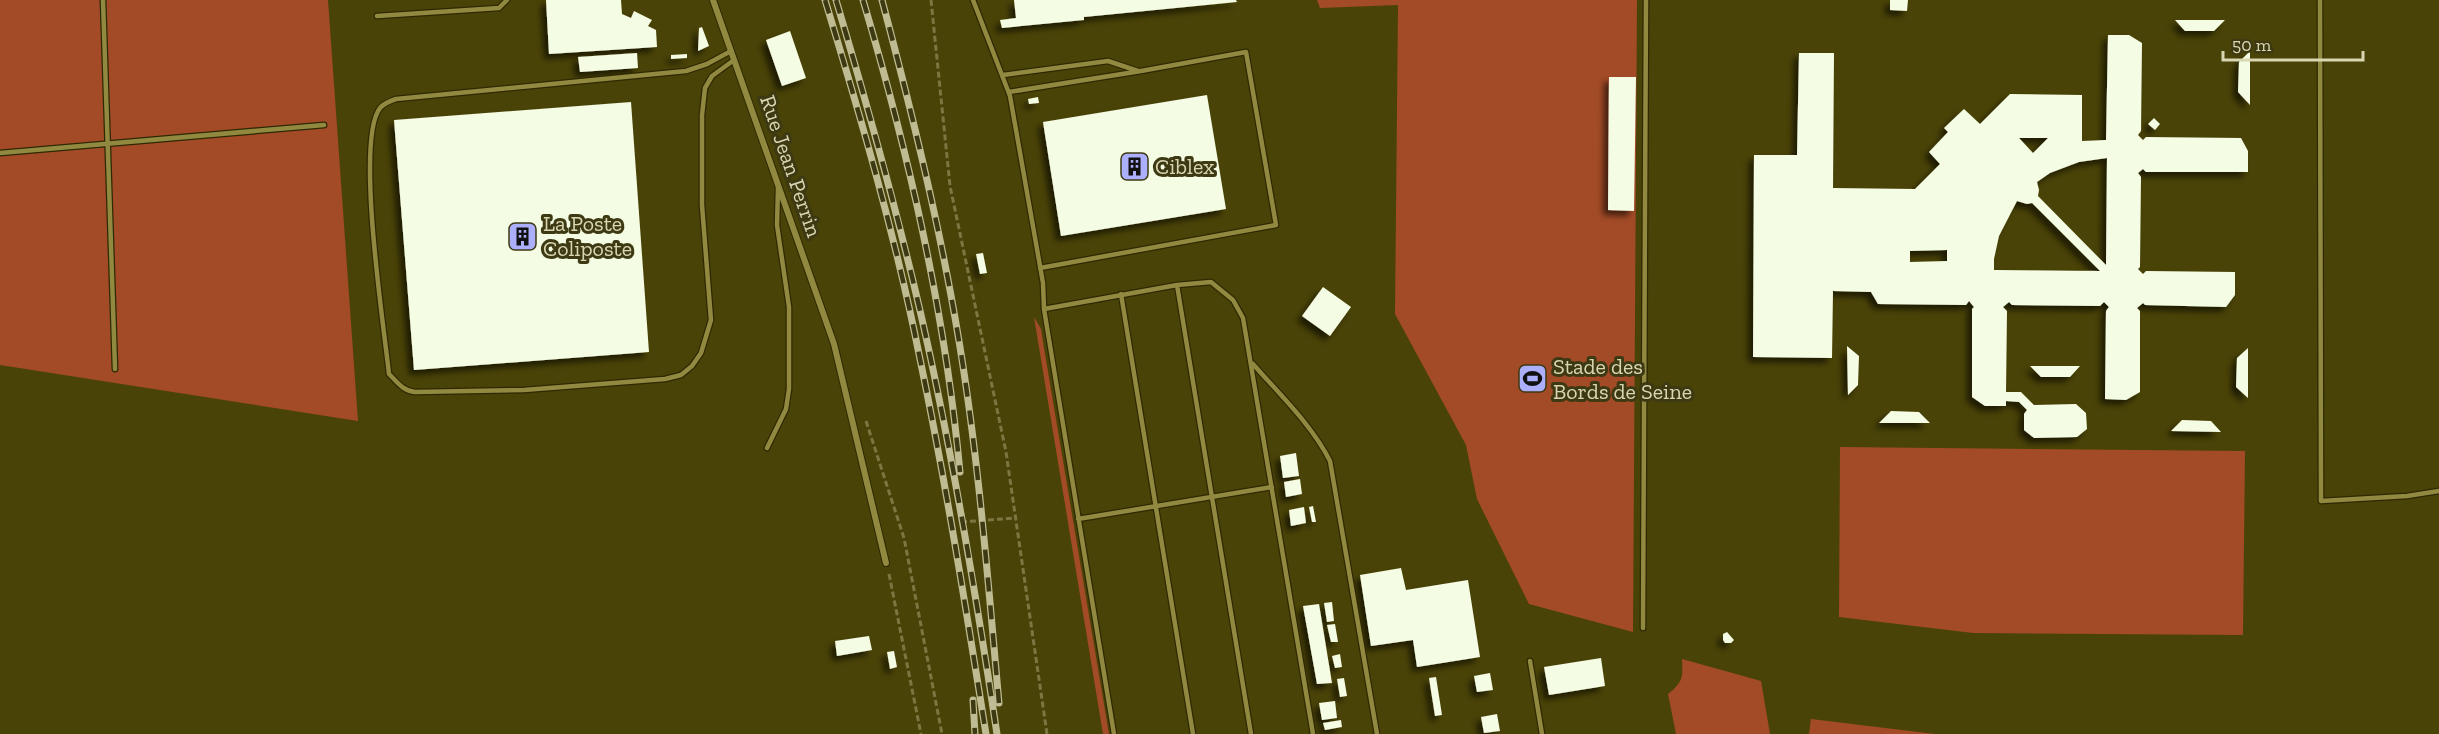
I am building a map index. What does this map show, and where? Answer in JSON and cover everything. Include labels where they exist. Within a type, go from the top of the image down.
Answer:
[{"type":"street","name":"Rue Jean Perrin","points":[[713,0],[834,344],[886,563]]},
{"type":"lane","points":[[103,0],[115,369]]},
{"type":"lane","points":[[377,16],[499,8],[507,0]]},
{"type":"lane","points":[[973,0],[1009,92],[1043,284],[1044,309],[1114,734]]},
{"type":"lane","points":[[1642,628],[1646,0]]},
{"type":"lane","points":[[2320,0],[2321,501],[2407,496],[2439,491]]},
{"type":"lane","points":[[731,51],[707,64],[686,71],[396,99],[380,108],[374,120],[369,148],[373,235],[389,374],[409,392],[524,390],[665,379],[681,375],[692,366],[701,353],[711,320],[702,206],[702,115],[705,88],[712,76],[735,60]]},
{"type":"lane","points":[[1009,92],[1246,52],[1276,225],[1040,268]]},
{"type":"lane","points":[[1003,75],[1108,61],[1141,71]]},
{"type":"lane","points":[[0,153],[324,125]]},
{"type":"lane","points":[[766,448],[786,409],[789,389],[789,307],[777,225],[778,184]]},
{"type":"lane","points":[[1044,309],[1121,294],[1211,282],[1233,300],[1243,318],[1313,734]]},
{"type":"lane","points":[[1177,285],[1251,734]]},
{"type":"lane","points":[[1121,294],[1193,734]]},
{"type":"lane","points":[[1251,362],[1310,429],[1330,461],[1377,734]]},
{"type":"lane","points":[[1078,519],[1272,487]]},
{"type":"lane","points":[[1530,661],[1542,734]]},
{"type":"path","points":[[931,0],[950,186],[1006,452],[1047,734]]},
{"type":"path","points":[[896,508],[925,636],[942,734]]},
{"type":"path","points":[[962,522],[1015,518]]},
{"type":"path","points":[[886,563],[921,734]]},
{"type":"shaded area","points":[[0,0],[328,0],[358,421],[0,365]]},
{"type":"shaded area","name":"Stade des Bords de Seine","points":[[1317,0],[1637,0],[1633,632],[1529,604],[1477,499],[1466,445],[1395,314],[1398,5],[1320,8]]},
{"type":"shaded area","points":[[1034,317],[1041,329],[1109,734],[1103,734]]},
{"type":"shaded area","points":[[1840,447],[2245,451],[2243,635],[1973,633],[1839,617]]},
{"type":"shaded area","points":[[1682,659],[1761,681],[1770,734],[1676,734],[1668,694],[1681,679]]},
{"type":"shaded area","points":[[1811,719],[1935,734],[1809,734]]},
{"type":"building","points":[[546,0],[621,0],[622,14],[631,18],[634,11],[652,20],[648,26],[656,30],[657,47],[549,54]]},
{"type":"building","points":[[1014,0],[1236,0],[1237,2],[1084,17],[1084,20],[1002,28],[1000,20],[1016,18]]},
{"type":"building","points":[[1890,0],[1908,0],[1907,11],[1890,10]]},
{"type":"building","points":[[2175,20],[2225,20],[2214,31],[2185,31]]},
{"type":"building","points":[[702,27],[709,46],[698,51],[699,28]]},
{"type":"building","points":[[790,31],[806,78],[782,86],[766,40]]},
{"type":"building","points":[[2108,35],[2129,35],[2142,43],[2141,131],[2138,135],[2143,140],[2146,137],[2241,138],[2248,151],[2248,172],[2146,172],[2143,169],[2138,173],[2141,177],[2140,267],[2138,269],[2143,274],[2146,271],[2235,272],[2235,295],[2226,307],[2145,305],[2143,303],[2137,308],[2140,311],[2140,392],[2126,400],[2105,399],[2106,311],[2109,307],[2104,302],[2100,306],[2012,305],[2009,302],[2003,307],[2007,311],[2006,392],[2021,392],[2034,405],[2076,404],[2086,413],[2087,429],[2077,437],[2034,438],[2024,430],[2024,414],[2027,410],[2019,402],[2006,401],[2006,406],[1985,406],[1972,397],[1972,309],[1974,307],[1969,301],[1966,305],[1878,304],[1871,292],[1833,291],[1832,358],[1753,357],[1754,155],[1797,155],[1799,53],[1834,53],[1833,188],[1915,189],[1940,164],[1929,152],[1948,132],[1944,128],[1964,109],[1980,124],[2010,94],[2082,95],[2082,141],[2106,140]],"holes":[[[2019,138],[2048,138],[2033,153]],[[2107,158],[2106,265],[2038,196],[2037,182],[2050,173],[2079,162]],[[2017,201],[2032,203],[2100,271],[1994,270],[1999,236]],[[1947,250],[1947,261],[1910,262],[1910,251]]]},
{"type":"building","points":[[2250,51],[2250,105],[2238,92],[2239,62]]},
{"type":"building","points":[[637,53],[638,68],[580,72],[578,57]]},
{"type":"building","points":[[687,54],[687,58],[671,59],[671,55]]},
{"type":"building","points":[[1609,77],[1636,77],[1634,211],[1608,210]]},
{"type":"building","name":"Ciblex","points":[[1207,95],[1226,209],[1061,236],[1043,122]]},
{"type":"building","points":[[1038,97],[1039,103],[1029,104],[1028,99]]},
{"type":"building","name":"La Poste Coliposte","points":[[631,102],[649,352],[414,370],[394,120]]},
{"type":"building","points":[[2154,118],[2160,124],[2155,130],[2148,124]]},
{"type":"building","points":[[983,253],[987,273],[980,274],[976,254]]},
{"type":"building","points":[[1323,287],[1351,307],[1330,336],[1302,316]]},
{"type":"building","points":[[1847,346],[1859,356],[1858,385],[1848,395]]},
{"type":"building","points":[[2248,348],[2248,398],[2236,387],[2237,358]]},
{"type":"building","points":[[2030,366],[2080,366],[2070,377],[2041,377]]},
{"type":"building","points":[[1891,411],[1919,412],[1930,423],[1879,423]]},
{"type":"building","points":[[2182,420],[2211,421],[2221,432],[2171,431]]},
{"type":"building","points":[[1296,453],[1299,476],[1283,478],[1280,456]]},
{"type":"building","points":[[1300,479],[1302,494],[1286,497],[1284,482]]},
{"type":"building","points":[[1313,506],[1316,522],[1312,522],[1309,507]]},
{"type":"building","points":[[1304,507],[1306,523],[1291,526],[1289,510]]},
{"type":"building","points":[[1401,568],[1406,590],[1468,580],[1480,657],[1417,667],[1413,640],[1371,646],[1360,575]]},
{"type":"building","points":[[1332,602],[1334,621],[1327,622],[1324,603]]},
{"type":"building","points":[[1319,604],[1332,683],[1317,684],[1303,606]]},
{"type":"building","points":[[1335,624],[1338,642],[1331,642],[1327,625]]},
{"type":"building","points":[[1727,632],[1734,640],[1731,643],[1725,643],[1723,640],[1723,634]]},
{"type":"building","points":[[869,636],[872,650],[837,656],[835,641]]},
{"type":"building","points":[[894,651],[897,667],[890,669],[887,652]]},
{"type":"building","points":[[1340,654],[1342,667],[1335,668],[1332,656]]},
{"type":"building","points":[[1601,658],[1605,686],[1549,695],[1544,667]]},
{"type":"building","points":[[1490,673],[1493,690],[1477,692],[1474,676]]},
{"type":"building","points":[[1436,677],[1442,715],[1435,716],[1429,678]]},
{"type":"building","points":[[1344,678],[1347,696],[1340,697],[1337,679]]},
{"type":"building","points":[[1335,701],[1337,718],[1322,720],[1319,703]]},
{"type":"building","points":[[1497,714],[1500,731],[1484,733],[1481,717]]},
{"type":"building","points":[[1341,720],[1342,727],[1325,730],[1323,723]]},
{"type":"railway","points":[[825,0],[877,178],[911,314],[947,499],[986,734]]},
{"type":"railway","points":[[836,0],[884,168],[926,337],[965,535],[997,734]]},
{"type":"railway","points":[[863,0],[895,116],[923,234],[945,352],[960,472]]},
{"type":"railway","points":[[882,0],[925,170],[959,341],[978,476],[999,703]]},
{"type":"railway","points":[[973,700],[975,734]]},
{"type":"place","name":"Ciblex","points":[[1134,166]]},
{"type":"place","name":"La Poste Coliposte","points":[[522,236]]},
{"type":"place","name":"Stade des Bords de Seine","points":[[1532,379]]}]
